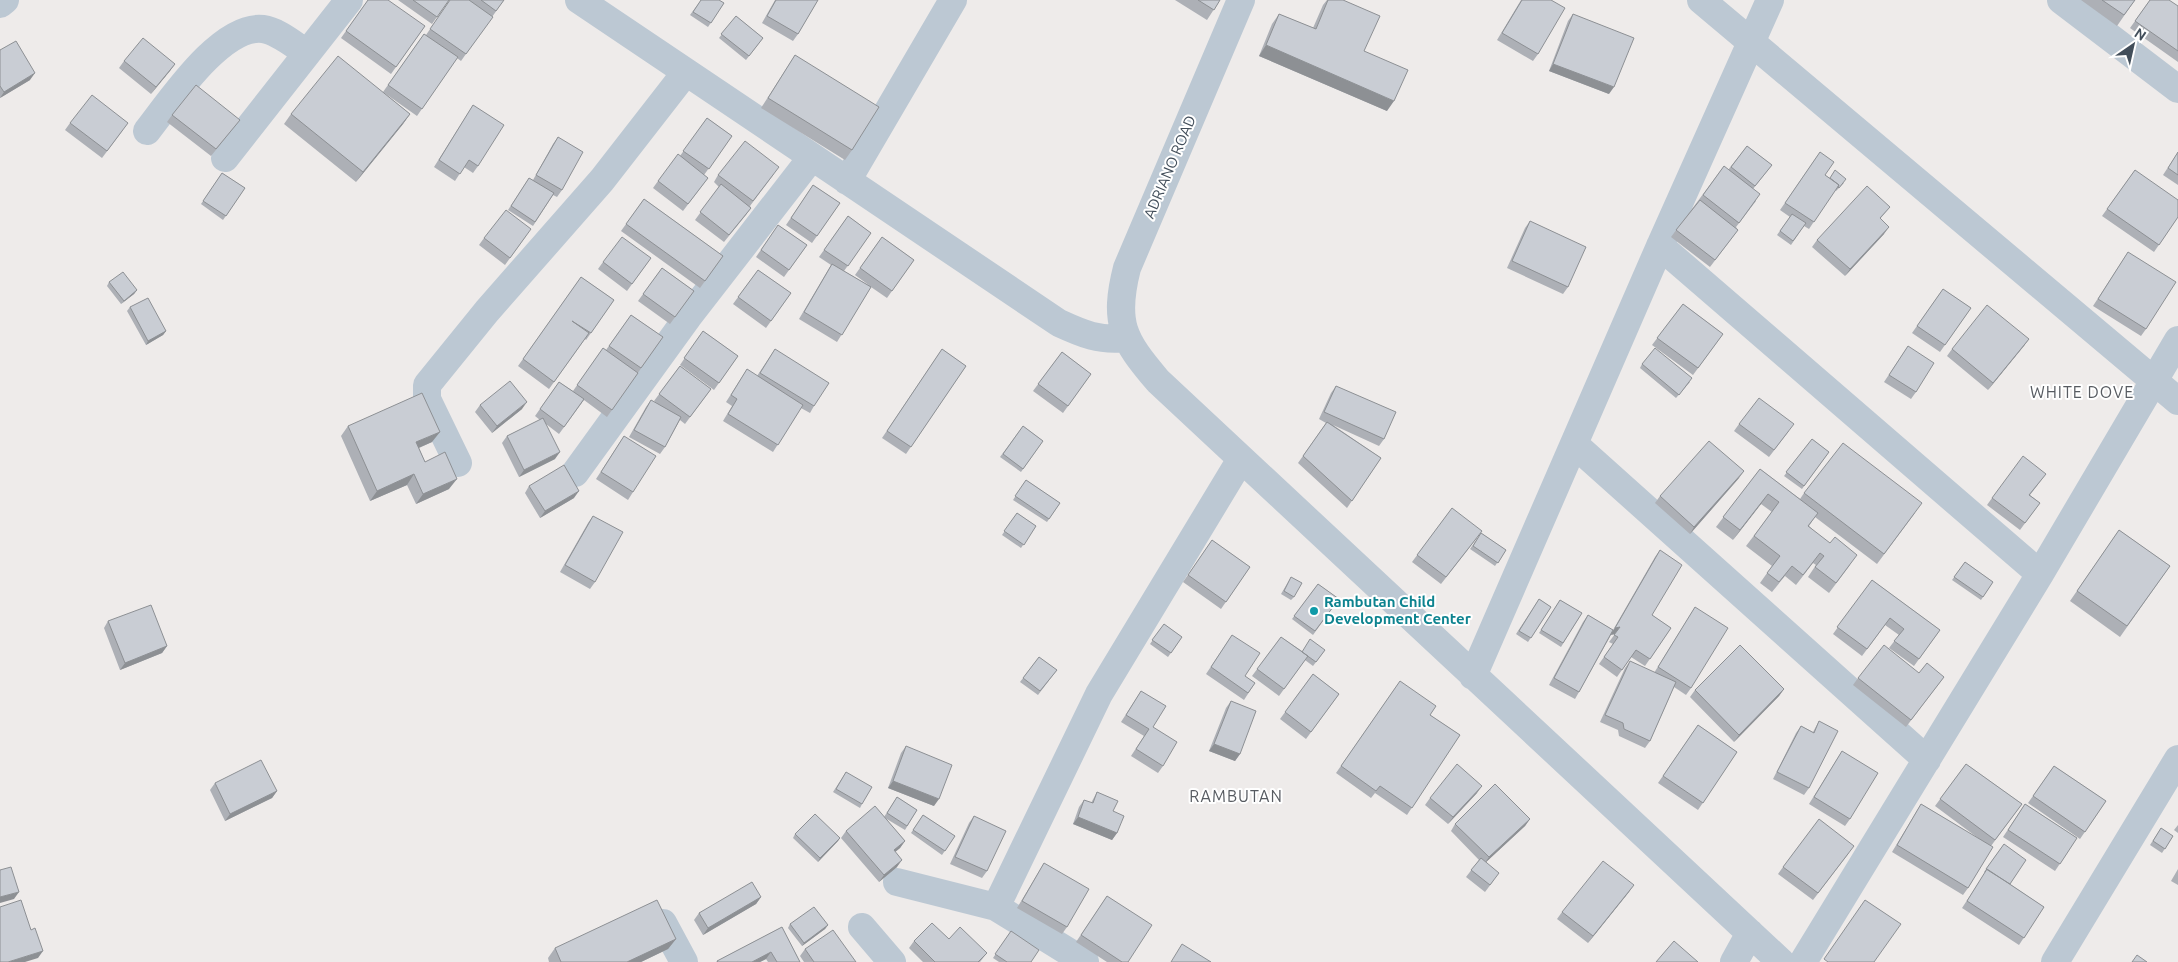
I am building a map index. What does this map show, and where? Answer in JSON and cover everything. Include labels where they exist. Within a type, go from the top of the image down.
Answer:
[{"type":"street","points":[[0,4],[5,0]]},
{"type":"street","points":[[225,158],[349,0]]},
{"type":"street","points":[[579,0],[1059,323],[1083,334],[1107,340],[1126,338],[1137,357],[1158,381],[1781,962]]},
{"type":"street","points":[[847,181],[953,0]]},
{"type":"street","name":"ADRIANO ROAD","points":[[1126,338],[1121,306],[1121,291],[1127,268],[1241,0]]},
{"type":"street","points":[[1701,0],[2178,402]]},
{"type":"street","points":[[1473,676],[1750,41],[1770,0]]},
{"type":"street","points":[[2061,0],[2178,89]]},
{"type":"street","points":[[147,131],[200,64],[218,47],[241,33],[262,29],[283,38],[307,53]]},
{"type":"street","points":[[458,463],[427,399],[427,384],[602,180],[686,72]]},
{"type":"street","points":[[575,473],[688,317],[812,157]]},
{"type":"street","points":[[1660,246],[2040,574]]},
{"type":"street","points":[[1803,962],[2040,574],[2178,340]]},
{"type":"street","points":[[1574,444],[1927,760]]},
{"type":"street","points":[[996,907],[1099,694],[1241,459]]},
{"type":"street","points":[[2055,962],[2178,759]]},
{"type":"street","points":[[897,882],[996,907],[1085,962]]},
{"type":"street","points":[[663,923],[684,962]]},
{"type":"street","points":[[862,927],[892,962]]},
{"type":"street","points":[[1734,962],[1750,933]]},
{"type":"building","points":[[368,0],[388,0],[425,26],[396,67],[346,31]]},
{"type":"building","points":[[413,0],[449,0],[437,17]]},
{"type":"building","points":[[450,0],[469,0],[493,17],[466,54],[430,29]]},
{"type":"building","points":[[481,0],[504,0],[496,11]]},
{"type":"building","points":[[701,0],[719,0],[724,3],[711,23],[693,12]]},
{"type":"building","points":[[776,0],[818,0],[798,34],[767,16]]},
{"type":"building","points":[[1198,0],[1220,0],[1214,10]]},
{"type":"building","points":[[1328,0],[1343,0],[1380,16],[1364,51],[1408,70],[1394,101],[1266,45],[1279,14],[1316,29]]},
{"type":"building","points":[[1522,0],[1551,0],[1565,8],[1538,54],[1502,33]]},
{"type":"building","points":[[2102,0],[2135,0],[2124,15]]},
{"type":"building","points":[[2150,0],[2169,0],[2178,6],[2178,51],[2135,21]]},
{"type":"building","points":[[1573,14],[1634,38],[1614,87],[1553,64]]},
{"type":"building","points":[[736,16],[763,38],[749,56],[721,34]]},
{"type":"building","points":[[424,34],[458,57],[422,109],[388,85]]},
{"type":"building","points":[[143,38],[175,64],[156,87],[124,61]]},
{"type":"building","points":[[16,41],[35,73],[4,92],[0,86],[0,50]]},
{"type":"building","points":[[795,55],[879,107],[852,150],[768,98]]},
{"type":"building","points":[[338,56],[410,114],[363,172],[291,114]]},
{"type":"building","points":[[196,85],[240,120],[216,149],[172,115]]},
{"type":"building","points":[[92,95],[128,123],[107,151],[70,123]]},
{"type":"building","points":[[473,105],[504,125],[478,166],[469,160],[460,174],[439,160]]},
{"type":"building","points":[[707,118],[732,136],[709,169],[683,151]]},
{"type":"building","points":[[558,137],[583,152],[562,190],[536,175]]},
{"type":"building","points":[[745,141],[779,167],[753,201],[718,175]]},
{"type":"building","points":[[1747,146],[1772,165],[1755,186],[1731,167]]},
{"type":"building","points":[[1820,152],[1834,162],[1825,175],[1839,185],[1814,222],[1785,203]]},
{"type":"building","points":[[2178,152],[2178,175],[2168,168]]},
{"type":"building","points":[[678,154],[708,178],[688,204],[658,181]]},
{"type":"building","points":[[1724,166],[1760,194],[1739,223],[1703,195]]},
{"type":"building","points":[[1835,170],[1846,179],[1839,188],[1839,185],[1830,178]]},
{"type":"building","points":[[2135,170],[2178,200],[2178,217],[2159,245],[2107,209]]},
{"type":"building","points":[[222,173],[245,188],[226,216],[203,201]]},
{"type":"building","points":[[529,178],[554,193],[535,222],[511,206]]},
{"type":"building","points":[[721,184],[751,208],[729,235],[700,212]]},
{"type":"building","points":[[813,185],[840,203],[817,236],[791,218]]},
{"type":"building","points":[[1867,186],[1890,207],[1880,218],[1889,227],[1850,269],[1817,240]]},
{"type":"building","points":[[644,199],[723,256],[705,281],[626,224]]},
{"type":"building","points":[[1700,200],[1738,230],[1715,260],[1676,230]]},
{"type":"building","points":[[506,210],[531,229],[510,258],[484,238]]},
{"type":"building","points":[[1792,214],[1806,223],[1793,241],[1780,231]]},
{"type":"building","points":[[848,216],[871,233],[848,266],[824,250]]},
{"type":"building","points":[[1530,221],[1586,247],[1568,287],[1512,261]]},
{"type":"building","points":[[778,225],[807,245],[789,270],[761,250]]},
{"type":"building","points":[[622,237],[651,258],[632,284],[603,262]]},
{"type":"building","points":[[882,237],[914,260],[892,291],[860,268]]},
{"type":"building","points":[[2128,252],[2176,282],[2146,329],[2098,299]]},
{"type":"building","points":[[832,264],[871,287],[842,335],[804,312]]},
{"type":"building","points":[[662,268],[694,291],[675,317],[643,294]]},
{"type":"building","points":[[758,270],[791,293],[771,321],[738,297]]},
{"type":"building","points":[[123,272],[137,290],[124,301],[109,282]]},
{"type":"building","points":[[581,277],[614,300],[591,333],[572,321],[589,333],[554,382],[523,359]]},
{"type":"building","points":[[1943,289],[1971,308],[1945,345],[1917,326]]},
{"type":"building","points":[[148,298],[166,331],[148,341],[130,307]]},
{"type":"building","points":[[1683,304],[1723,334],[1698,368],[1657,338]]},
{"type":"building","points":[[1987,305],[2029,339],[1993,383],[1952,349]]},
{"type":"building","points":[[631,315],[663,337],[641,368],[609,346]]},
{"type":"building","points":[[703,331],[738,356],[719,383],[684,358]]},
{"type":"building","points":[[1908,346],[1934,363],[1916,392],[1889,375]]},
{"type":"building","points":[[603,348],[638,373],[612,410],[577,385]]},
{"type":"building","points":[[1655,348],[1692,378],[1679,395],[1642,364]]},
{"type":"building","points":[[775,349],[829,383],[814,406],[760,373]]},
{"type":"building","points":[[942,349],[966,366],[911,447],[887,431]]},
{"type":"building","points":[[1062,352],[1091,374],[1068,406],[1038,384]]},
{"type":"building","points":[[680,366],[711,389],[690,417],[659,394]]},
{"type":"building","points":[[747,369],[803,405],[778,445],[728,414],[737,399],[731,395]]},
{"type":"building","points":[[510,381],[527,402],[497,426],[480,405]]},
{"type":"building","points":[[559,382],[584,399],[564,427],[540,409]]},
{"type":"building","points":[[1336,386],[1396,412],[1384,439],[1324,412]]},
{"type":"building","points":[[422,393],[440,432],[416,442],[425,462],[445,452],[457,479],[423,494],[414,474],[377,491],[348,426]]},
{"type":"building","points":[[1759,398],[1794,424],[1774,450],[1739,424]]},
{"type":"building","points":[[651,400],[681,417],[665,447],[634,430]]},
{"type":"building","points":[[543,418],[560,452],[524,470],[507,436]]},
{"type":"building","points":[[1327,422],[1381,458],[1352,501],[1303,456]]},
{"type":"building","points":[[1023,426],[1043,441],[1023,469],[1003,454]]},
{"type":"building","points":[[624,436],[656,456],[633,492],[601,472]]},
{"type":"building","points":[[1812,439],[1829,452],[1804,486],[1786,472]]},
{"type":"building","points":[[1709,441],[1744,471],[1694,527],[1660,496]]},
{"type":"building","points":[[1843,443],[1922,503],[1884,554],[1804,493]]},
{"type":"building","points":[[2023,456],[2046,474],[2029,495],[2040,503],[2025,523],[1992,498]]},
{"type":"building","points":[[564,465],[579,491],[545,511],[529,486]]},
{"type":"building","points":[[1760,469],[1818,513],[1808,526],[1830,543],[1835,537],[1857,555],[1836,583],[1815,567],[1824,556],[1820,553],[1803,575],[1792,566],[1779,582],[1767,573],[1780,556],[1754,536],[1779,502],[1768,494],[1740,530],[1723,517]]},
{"type":"building","points":[[1026,480],[1060,503],[1049,519],[1015,496]]},
{"type":"building","points":[[1452,508],[1482,531],[1446,577],[1417,555]]},
{"type":"building","points":[[1017,513],[1036,526],[1024,545],[1004,531]]},
{"type":"building","points":[[593,516],[623,532],[595,582],[565,565]]},
{"type":"building","points":[[2119,530],[2170,566],[2127,626],[2077,591]]},
{"type":"building","points":[[1481,533],[1506,550],[1498,563],[1473,546]]},
{"type":"building","points":[[1212,540],[1250,567],[1226,602],[1188,575]]},
{"type":"building","points":[[1660,550],[1682,565],[1652,615],[1671,628],[1650,659],[1636,650],[1622,670],[1604,657],[1618,637],[1614,635],[1620,627],[1615,628]]},
{"type":"building","points":[[1965,562],[1993,582],[1983,597],[1954,577]]},
{"type":"building","points":[[1291,577],[1302,583],[1294,597],[1284,591]]},
{"type":"building","points":[[1872,580],[1940,630],[1919,659],[1894,641],[1904,629],[1890,618],[1867,649],[1837,627]]},
{"type":"building","name":"Rambutan Child Development Center","points":[[1318,584],[1339,599],[1315,631],[1294,616]]},
{"type":"building","points":[[1539,599],[1551,607],[1531,638],[1519,631]]},
{"type":"building","points":[[1560,600],[1582,613],[1563,643],[1541,630]]},
{"type":"building","points":[[151,605],[167,646],[125,663],[108,621]]},
{"type":"building","points":[[1695,607],[1728,628],[1691,688],[1658,667]]},
{"type":"building","points":[[1588,615],[1613,630],[1579,692],[1554,678]]},
{"type":"building","points":[[1164,624],[1182,637],[1171,653],[1152,640]]},
{"type":"building","points":[[1232,635],[1260,653],[1245,676],[1255,683],[1248,693],[1211,667]]},
{"type":"building","points":[[1281,637],[1308,656],[1284,689],[1257,669]]},
{"type":"building","points":[[1310,639],[1325,650],[1316,662],[1302,652]]},
{"type":"building","points":[[1740,645],[1784,689],[1739,735],[1695,690]]},
{"type":"building","points":[[1884,645],[1919,673],[1927,663],[1944,677],[1911,720],[1858,678]]},
{"type":"building","points":[[1039,657],[1057,670],[1040,691],[1023,678]]},
{"type":"building","points":[[1630,661],[1676,682],[1650,741],[1624,729],[1623,723],[1605,715]]},
{"type":"building","points":[[1313,674],[1339,694],[1311,732],[1285,712]]},
{"type":"building","points":[[1400,681],[1436,706],[1430,715],[1460,735],[1412,808],[1380,786],[1376,791],[1341,766]]},
{"type":"building","points":[[1141,691],[1166,706],[1153,727],[1177,742],[1163,766],[1136,749],[1149,729],[1126,715]]},
{"type":"building","points":[[1231,701],[1256,711],[1240,754],[1214,744]]},
{"type":"building","points":[[1819,721],[1838,731],[1809,788],[1777,772],[1801,726],[1814,733]]},
{"type":"building","points":[[1698,725],[1737,752],[1703,803],[1663,776]]},
{"type":"building","points":[[906,746],[952,765],[939,799],[893,781]]},
{"type":"building","points":[[1842,751],[1878,773],[1850,819],[1814,797]]},
{"type":"building","points":[[261,760],[277,791],[230,814],[215,783]]},
{"type":"building","points":[[1457,764],[1482,786],[1453,817],[1430,798]]},
{"type":"building","points":[[1966,764],[2022,804],[1995,840],[1940,799]]},
{"type":"building","points":[[2054,766],[2106,801],[2085,832],[2033,796]]},
{"type":"building","points":[[846,772],[872,787],[862,804],[836,789]]},
{"type":"building","points":[[1495,784],[1530,819],[1489,857],[1455,824]]},
{"type":"building","points":[[1097,792],[1118,801],[1113,811],[1124,816],[1117,833],[1078,817],[1084,800],[1093,803]]},
{"type":"building","points":[[897,797],[917,810],[907,826],[887,813]]},
{"type":"building","points":[[1921,804],[1993,847],[1968,888],[1897,845]]},
{"type":"building","points":[[2025,804],[2077,838],[2060,864],[2008,830]]},
{"type":"building","points":[[875,806],[905,841],[894,850],[902,860],[884,875],[846,831]]},
{"type":"building","points":[[815,814],[840,838],[820,858],[795,834]]},
{"type":"building","points":[[923,815],[955,836],[945,851],[913,830]]},
{"type":"building","points":[[974,816],[1006,831],[987,871],[955,857]]},
{"type":"building","points":[[1819,819],[1854,846],[1818,893],[1783,867]]},
{"type":"building","points":[[2161,828],[2173,836],[2165,849],[2153,841]]},
{"type":"building","points":[[2004,844],[2026,860],[2010,884],[1986,869]]},
{"type":"building","points":[[1481,858],[1499,873],[1490,885],[1471,870]]},
{"type":"building","points":[[1603,861],[1634,885],[1593,936],[1562,912]]},
{"type":"building","points":[[1044,863],[1089,889],[1067,927],[1022,901]]},
{"type":"building","points":[[11,867],[19,892],[0,897],[0,870]]},
{"type":"building","points":[[1987,869],[2044,907],[2024,938],[1967,901]]},
{"type":"building","points":[[752,882],[761,897],[708,928],[699,913]]},
{"type":"building","points":[[1107,896],[1152,925],[1128,962],[1122,962],[1081,935]]},
{"type":"building","points":[[21,900],[31,930],[35,928],[43,951],[8,962],[0,962],[0,907]]},
{"type":"building","points":[[657,900],[676,939],[627,962],[561,962],[555,948]]},
{"type":"building","points":[[1865,900],[1901,924],[1874,962],[1828,962],[1824,959]]},
{"type":"building","points":[[814,907],[828,925],[804,943],[790,924]]},
{"type":"building","points":[[932,923],[949,939],[960,927],[987,953],[978,962],[935,962],[914,941]]},
{"type":"building","points":[[782,927],[800,962],[777,962],[771,952],[752,962],[717,961]]},
{"type":"building","points":[[833,930],[856,962],[814,962],[805,949]]},
{"type":"building","points":[[1011,931],[1039,950],[1031,962],[1007,962],[995,954]]},
{"type":"building","points":[[1674,941],[1698,962],[1656,962]]},
{"type":"building","points":[[1182,944],[1211,962],[1171,962]]},
{"type":"building","points":[[2137,955],[2147,962],[2132,962]]},
{"type":"place","name":"Rambutan Child Development Center","points":[[1314,611]]},
{"type":"district","name":"WHITE DOVE","points":[[2082,392]]},
{"type":"district","name":"RAMBUTAN","points":[[1236,796]]}]
